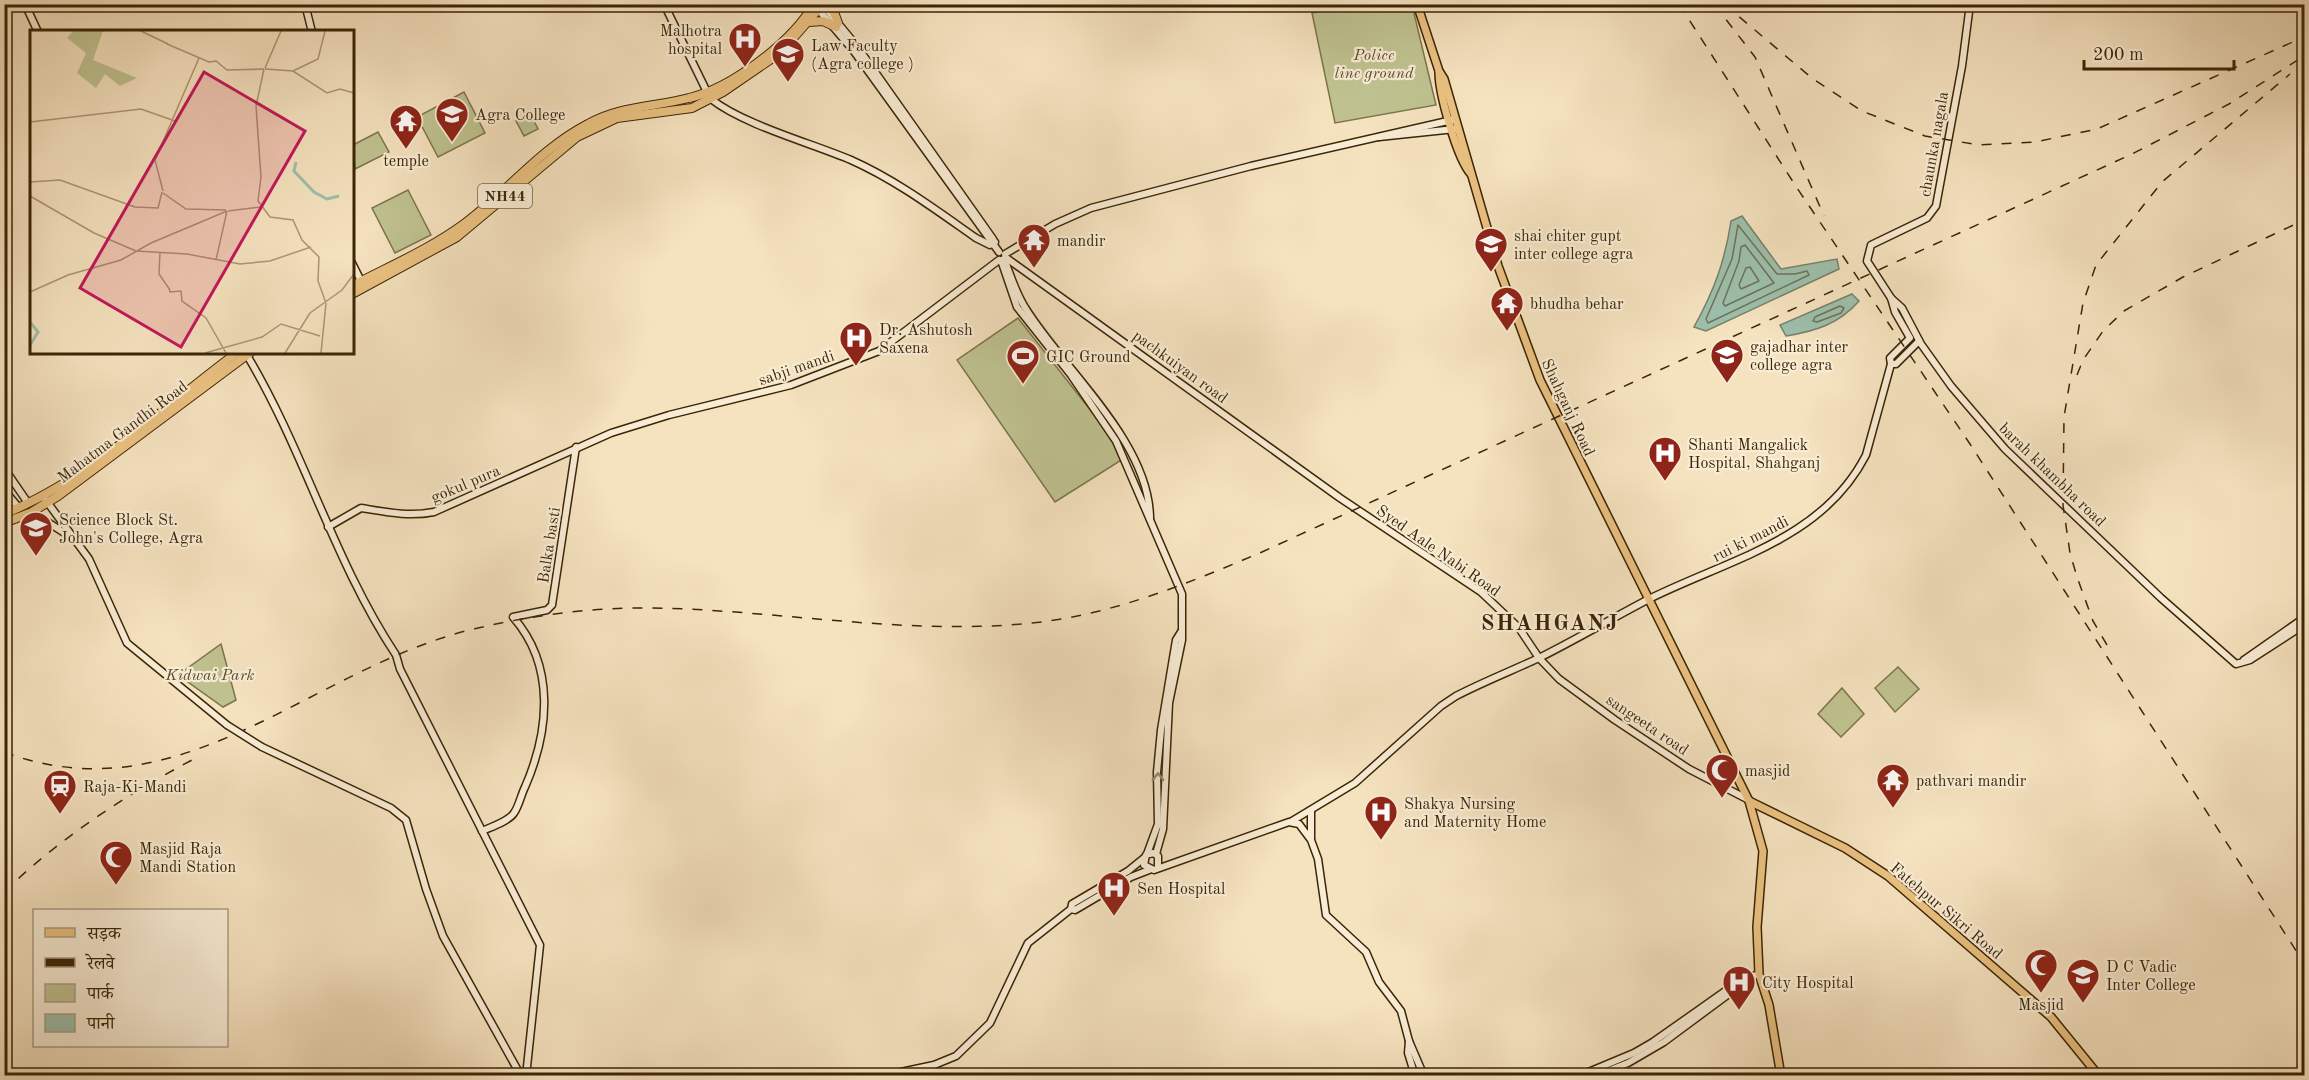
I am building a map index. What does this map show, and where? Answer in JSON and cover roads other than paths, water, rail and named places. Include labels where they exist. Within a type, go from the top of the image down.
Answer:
[{"type":"highway","points":[[831,4],[837,25]]},
{"type":"highway","name":"NH44","points":[[354,285],[434,243],[464,224],[559,142],[587,124],[623,110],[709,95],[778,49],[819,6]]},
{"type":"highway","name":"NH44","points":[[354,293],[457,237],[577,137],[617,118],[681,109],[780,53],[809,22],[819,6]]},
{"type":"highway","points":[[809,22],[823,21],[837,25]]},
{"type":"highway","name":"Mahatma Gandhi Road","points":[[45,499],[235,354]]},
{"type":"highway","name":"Mahatma Gandhi Road","points":[[4,523],[129,445],[248,354]]},
{"type":"highway","name":"Mahatma Gandhi Road","points":[[4,514],[19,508],[30,508]]},
{"type":"main road","name":"Shahganj Road","points":[[1417,4],[1439,71],[1466,169],[1471,174],[1498,266],[1535,369],[1749,801],[1763,851],[1757,927],[1759,974],[1769,1005],[1781,1076]]},
{"type":"main road","name":"Fatehpur Sikri Road","points":[[1749,801],[1845,848],[1888,876],[2051,1017],[2098,1076]]},
{"type":"street","points":[[25,4],[37,30]]},
{"type":"street","points":[[305,4],[312,30]]},
{"type":"street","points":[[663,4],[709,95],[741,115],[851,160],[888,179],[976,238],[994,243]]},
{"type":"street","name":"chaunka nagala","points":[[1919,341],[1902,308],[1891,298],[1867,261],[1867,251],[1874,242],[1927,218],[1936,206],[1964,59],[1970,4]]},
{"type":"street","points":[[819,6],[837,25],[994,243],[1002,256],[1020,305],[1101,412],[1136,466],[1145,491],[1150,520],[1182,594],[1179,664],[1170,703],[1163,829],[1158,867]]},
{"type":"street","points":[[1379,137],[1452,120]]},
{"type":"street","points":[[1379,137],[1455,129]]},
{"type":"street","name":"sabji mandi","points":[[576,447],[661,417],[791,385],[879,351],[1002,256],[1055,224],[1091,208],[1251,166],[1379,137]]},
{"type":"street","name":"pachkuiyan road","points":[[1002,256],[1340,498]]},
{"type":"street","points":[[354,267],[362,281]]},
{"type":"street","points":[[1891,298],[1894,312],[1910,338],[1890,358],[1891,364],[1896,364],[1919,341]]},
{"type":"street","name":"barah khambha road","points":[[1919,341],[1965,404],[2005,449],[2161,598],[2236,664],[2244,661]]},
{"type":"street","points":[[248,354],[289,435],[328,527],[360,593],[396,655],[400,669],[540,945],[526,1076]]},
{"type":"street","name":"rui ki mandi","points":[[1071,909],[1075,910],[1131,876],[1292,821],[1311,812],[1355,783],[1440,706],[1474,686],[1539,658],[1649,599],[1766,549],[1806,524],[1841,490],[1866,455],[1891,364]]},
{"type":"street","name":"gokul pura","points":[[328,527],[361,508],[387,514],[409,515],[434,512],[480,493],[576,447]]},
{"type":"street","name":"Balka basti","points":[[482,831],[514,814],[542,739],[546,692],[543,672],[513,617],[547,609],[552,605],[576,447]]},
{"type":"street","points":[[4,468],[30,508],[71,538]]},
{"type":"street","points":[[15,484],[5,491],[19,508]]},
{"type":"street","name":"Syed Aale Nabi Road","points":[[1340,498],[1481,592],[1519,628],[1539,658]]},
{"type":"street","points":[[45,499],[71,538],[89,559],[127,643],[227,724],[262,747],[391,808],[406,820],[426,889],[443,936],[521,1076]]},
{"type":"street","points":[[2244,661],[2304,618]]},
{"type":"street","points":[[2244,661],[2250,660],[2304,625]]},
{"type":"street","points":[[1149,870],[1144,865],[1158,824],[1157,772],[1162,722],[1176,640],[1181,632]]},
{"type":"street","name":"sangeeta road","points":[[1539,658],[1559,679],[1615,720],[1689,769],[1749,801]]},
{"type":"street","points":[[1311,812],[1309,824],[1311,840],[1318,859],[1326,915],[1366,952],[1379,982],[1401,1011],[1409,1041],[1424,1076]]},
{"type":"street","points":[[1292,821],[1302,827],[1311,840]]},
{"type":"street","points":[[882,1076],[905,1074],[956,1056],[980,1036],[990,1023],[1028,943],[1071,909],[1072,904],[1128,871],[1146,856],[1158,856],[1176,861]]},
{"type":"street","points":[[1595,1076],[1646,1053],[1759,974]]},
{"type":"street","points":[[1579,1076],[1634,1053],[1741,980],[1750,979]]},
{"type":"street","points":[[1409,1041],[1408,1053],[1415,1076]]},
{"type":"water","points":[[1742,216],[1781,269],[1837,259],[1839,269],[1706,331],[1694,327],[1718,276],[1731,221]]},
{"type":"water","points":[[1852,294],[1859,301],[1835,321],[1826,325],[1786,336],[1780,325]]},
{"type":"railway","points":[[1679,4],[1797,188],[1970,444],[2304,963]]},
{"type":"railway","points":[[1714,4],[1755,57],[1824,216]]},
{"type":"railway","points":[[1724,4],[1813,79],[1862,111],[1925,136],[1979,145],[2035,142],[2097,129],[2304,37]]},
{"type":"railway","points":[[4,752],[69,767],[130,766],[189,752],[246,729],[360,672],[418,647],[478,628],[564,613],[653,608],[890,624],[985,626],[1062,619],[1121,605],[1178,586],[1262,552],[2132,154],[2229,104],[2304,56]]},
{"type":"railway","points":[[2107,645],[2093,621],[2077,577],[2070,553],[2063,505],[2064,417],[2083,303],[2096,265],[2162,182],[2290,74]]},
{"type":"railway","points":[[2077,375],[2083,360],[2103,331],[2124,311],[2183,277],[2304,220]]},
{"type":"railway","points":[[4,892],[47,854],[94,819],[117,803],[192,760]]},
{"type":"place","name":"Malhotra hospital","points":[[745,68]]},
{"type":"place","name":"Law Faculty (Agra college )","points":[[788,83]]},
{"type":"place","name":"Agra College","points":[[452,143]]},
{"type":"place","name":"temple","points":[[406,150]]},
{"type":"place","name":"mandir","points":[[1034,269]]},
{"type":"place","name":"shai chiter gupt inter college agra","points":[[1491,273]]},
{"type":"place","name":"bhudha behar","points":[[1507,332]]},
{"type":"place","name":"Dr. Ashutosh Saxena","points":[[856,367]]},
{"type":"place","name":"gajadhar inter college agra","points":[[1727,384]]},
{"type":"place","name":"GIC Ground","points":[[1023,385]]},
{"type":"place","name":"Shanti Mangalick Hospital, Shahganj","points":[[1665,482]]},
{"type":"place","name":"Science Block St. John's College, Agra","points":[[36,557]]},
{"type":"place","name":"masjid","points":[[1722,799]]},
{"type":"place","name":"pathvari mandir","points":[[1893,809]]},
{"type":"place","name":"Raja-Ki-Mandi","points":[[60,815]]},
{"type":"place","name":"Shakya Nursing and Maternity Home","points":[[1381,841]]},
{"type":"place","name":"Masjid Raja Mandi Station","points":[[116,886]]},
{"type":"place","name":"Sen Hospital","points":[[1114,917]]},
{"type":"place","name":"Masjid","points":[[2041,994]]},
{"type":"place","name":"D C Vadic Inter College","points":[[2083,1004]]},
{"type":"place","name":"City Hospital","points":[[1739,1011]]},
{"type":"district","name":"SHAHGANJ","points":[[1550,622]]},
{"type":"park label","name":"Police line ground","points":[[1374,63]]},
{"type":"park label","name":"Kidwai Park","points":[[210,674]]}]
